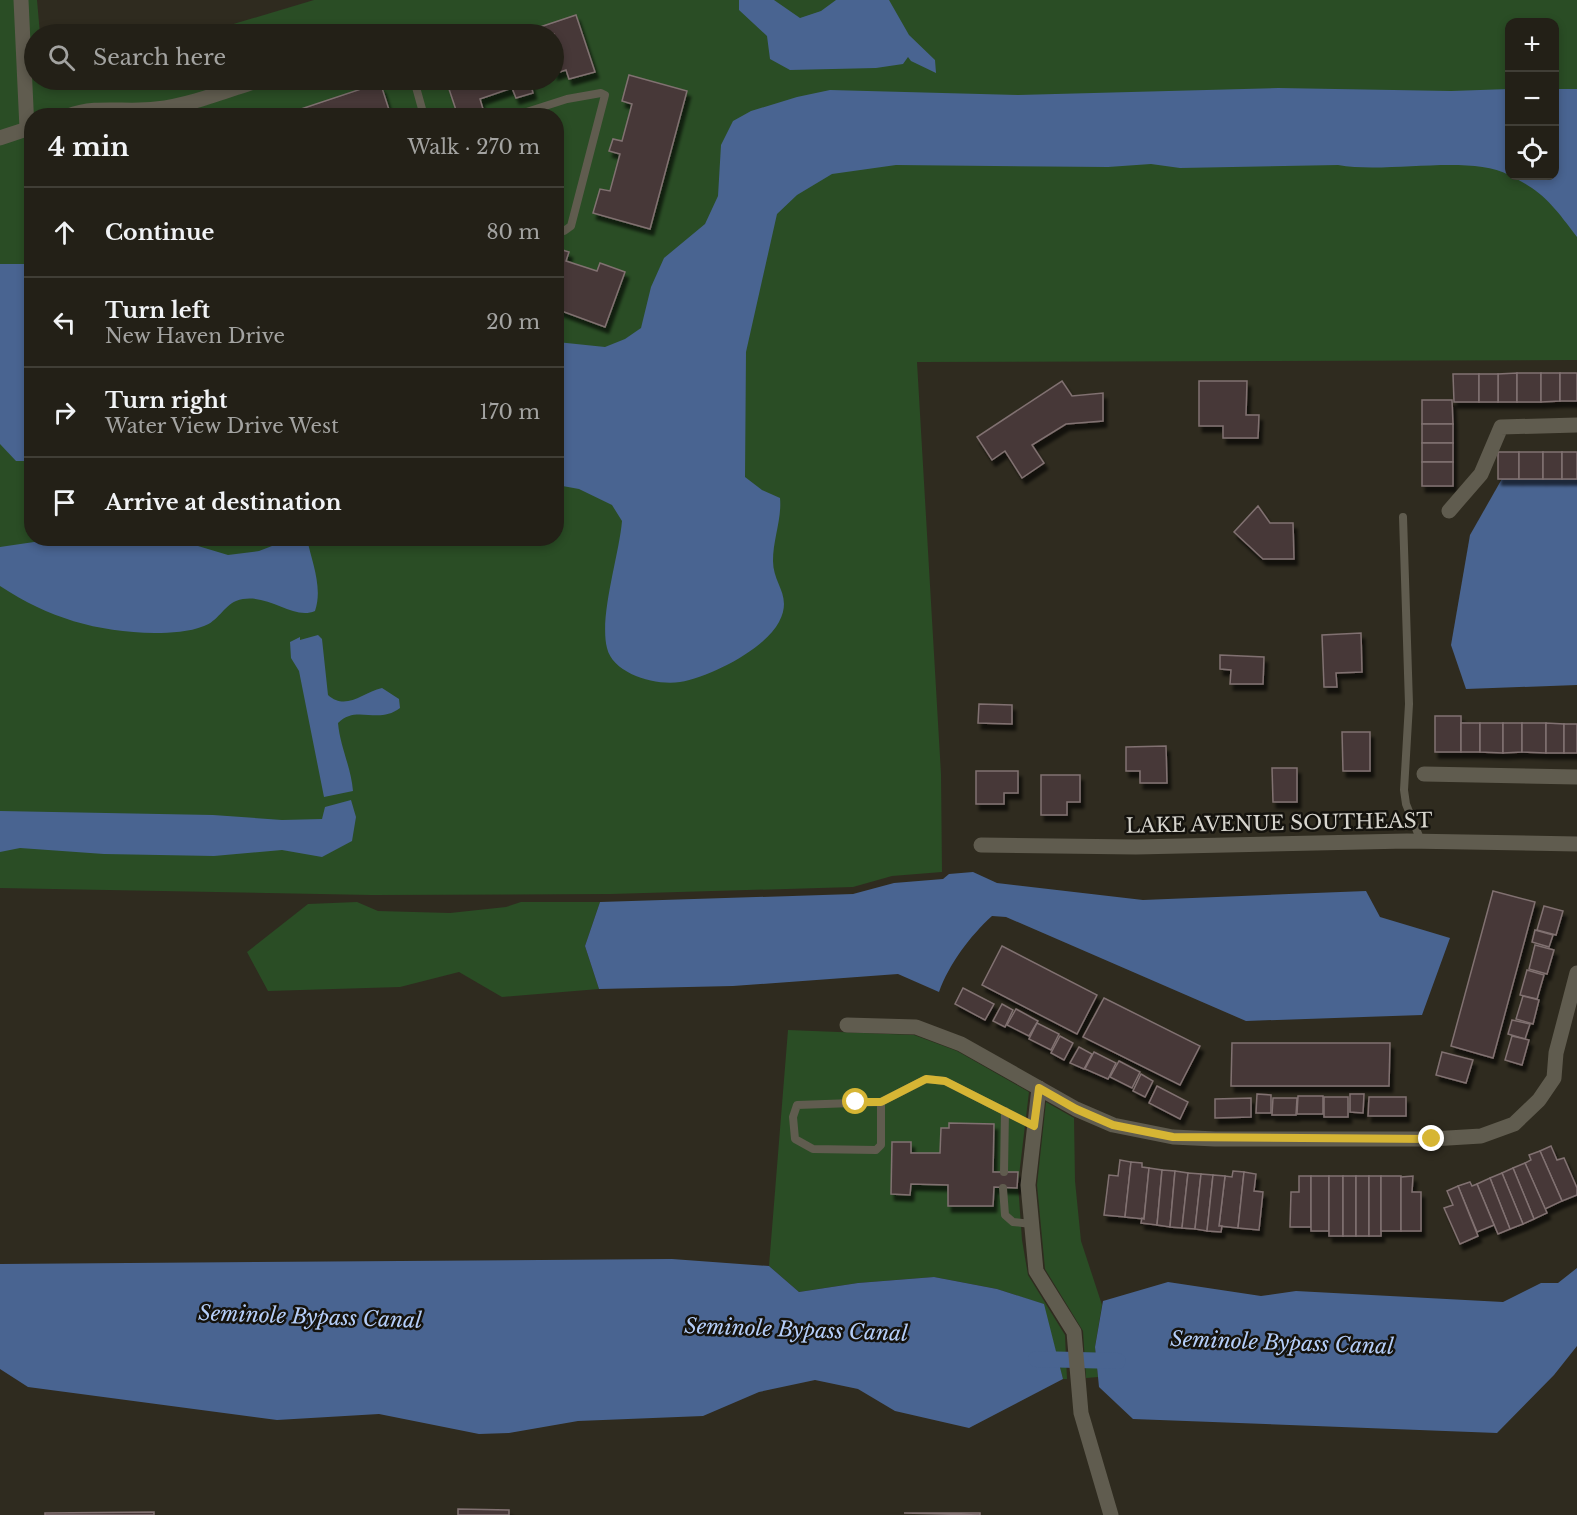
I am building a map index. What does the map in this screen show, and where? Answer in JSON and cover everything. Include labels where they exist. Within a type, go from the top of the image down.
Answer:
[{"type":"street","points":[[21,0],[24,48]]},
{"type":"street","points":[[27,90],[28,108]]},
{"type":"street","points":[[164,108],[192,102],[229,90]]},
{"type":"street","points":[[0,138],[24,130]]},
{"type":"street","points":[[1449,511],[1481,474],[1501,428],[1577,425]]},
{"type":"street","points":[[1424,774],[1577,777]]},
{"type":"street","name":"LAKE AVENUE SOUTHEAST","points":[[981,845],[1136,847],[1421,841],[1577,844]]},
{"type":"street","points":[[847,1026],[916,1027],[961,1044],[1076,1109],[1113,1125],[1173,1137],[1432,1139],[1481,1136],[1514,1125],[1539,1100],[1554,1078],[1556,1053],[1577,973]]},
{"type":"street","points":[[1039,1088],[1028,1185],[1036,1271],[1074,1332],[1081,1413],[1111,1515]]},
{"type":"lane","points":[[417,90],[422,108]]},
{"type":"lane","points":[[539,108],[567,99],[601,93],[605,95],[571,226],[564,231]]},
{"type":"lane","points":[[1403,517],[1409,704],[1404,790],[1409,812],[1421,841]]},
{"type":"lane","points":[[881,1102],[881,1145],[876,1150],[813,1149],[795,1139],[793,1117],[797,1105],[881,1102],[926,1079],[945,1081],[1034,1126]]},
{"type":"lane","points":[[1004,1172],[1005,1111]]},
{"type":"lane","points":[[1003,1188],[1005,1215],[1013,1222],[1030,1224]]},
{"type":"green space","points":[[0,0],[37,0],[39,24],[24,24],[24,90],[564,90],[564,24],[234,24],[314,0],[1577,0],[1577,360],[917,362],[941,774],[942,872],[892,876],[853,887],[611,894],[372,895],[0,888]]},
{"type":"green space","points":[[357,902],[378,911],[450,913],[506,907],[521,902],[600,902],[585,946],[599,989],[502,997],[459,972],[400,987],[268,991],[247,952],[308,904]]},
{"type":"green space","points":[[788,1030],[914,1035],[957,1051],[1029,1092],[1018,1184],[1022,1240],[1028,1275],[1065,1335],[1067,1379],[1063,1379],[1043,1304],[997,1289],[934,1277],[858,1283],[799,1292],[769,1266]]},
{"type":"green space","points":[[1046,1102],[1074,1118],[1075,1181],[1081,1241],[1102,1305],[1095,1347],[1098,1377],[1086,1378],[1083,1331],[1045,1269],[1037,1185]]},
{"type":"water","points":[[739,0],[774,0],[800,18],[821,11],[836,0],[889,0],[909,35],[935,60],[936,73],[911,61],[908,57],[903,64],[876,68],[790,70],[770,59],[767,36],[739,10]]},
{"type":"water","points":[[1278,88],[1451,91],[1505,89],[1505,174],[1492,169],[1450,165],[1180,168],[1151,164],[1108,167],[896,165],[832,174],[797,195],[777,214],[746,352],[745,477],[762,490],[780,498],[773,561],[783,597],[783,613],[772,632],[762,642],[721,668],[680,682],[648,680],[618,665],[607,648],[605,635],[607,603],[622,521],[612,505],[579,489],[564,486],[564,343],[605,347],[625,339],[641,328],[651,287],[664,258],[705,224],[718,196],[721,145],[733,121],[751,111],[830,90],[1018,95]]},
{"type":"water","points":[[1559,89],[1577,89],[1577,237],[1562,217],[1532,188],[1518,180],[1559,180]]},
{"type":"water","points":[[0,264],[24,264],[24,461],[16,461],[0,444]]},
{"type":"water","points":[[1503,477],[1577,478],[1577,685],[1466,689],[1451,645],[1470,535]]},
{"type":"water","points":[[24,543],[24,546],[198,546],[228,555],[259,551],[272,546],[309,546],[318,593],[315,611],[297,612],[258,599],[247,599],[232,603],[209,624],[198,628],[174,632],[133,632],[93,626],[55,615],[0,586],[0,547]]},
{"type":"water","points":[[318,635],[322,639],[328,695],[341,701],[348,701],[382,688],[399,699],[400,708],[384,715],[352,715],[338,723],[353,791],[324,797],[299,671],[291,658],[290,642],[300,637],[300,640]]},
{"type":"water","points":[[351,800],[356,817],[352,841],[322,857],[282,850],[214,856],[104,854],[20,848],[0,852],[0,811],[213,815],[282,820],[322,819],[325,807]]},
{"type":"water","points":[[973,872],[997,883],[1143,900],[1366,891],[1380,917],[1450,938],[1422,1015],[1246,1021],[1006,917],[992,916],[976,932],[954,961],[939,992],[898,974],[733,986],[599,989],[585,946],[600,902],[853,894],[894,883],[943,879],[949,874]]},
{"type":"water","points":[[672,1259],[769,1266],[799,1292],[858,1283],[934,1277],[997,1289],[1044,1304],[1063,1379],[969,1428],[895,1411],[858,1389],[815,1380],[759,1392],[703,1416],[578,1421],[509,1433],[479,1434],[379,1414],[277,1420],[28,1387],[0,1369],[0,1264]]},
{"type":"water","points":[[1577,1268],[1577,1346],[1554,1375],[1497,1433],[1133,1419],[1099,1387],[1095,1347],[1103,1301],[1168,1282],[1261,1296],[1296,1291],[1503,1302],[1541,1283],[1558,1283]]},
{"type":"building","points":[[576,15],[595,72],[569,79],[566,70],[564,71],[564,24],[549,24]]},
{"type":"building","points":[[629,75],[687,91],[650,229],[593,213],[600,189],[610,191],[620,154],[609,151],[613,139],[622,141],[632,104],[622,101]]},
{"type":"building","points":[[358,90],[383,90],[388,108],[304,108]]},
{"type":"building","points":[[449,90],[506,90],[480,99],[483,108],[455,108]]},
{"type":"building","points":[[513,90],[532,90],[533,93],[516,98]]},
{"type":"building","points":[[564,250],[569,252],[566,261],[597,271],[600,263],[625,272],[605,327],[564,312]]},
{"type":"building","points":[[1517,373],[1517,402],[1498,402],[1498,374]]},
{"type":"building","points":[[1517,373],[1541,373],[1541,402],[1517,402]]},
{"type":"building","points":[[1541,373],[1560,373],[1560,401],[1541,402]]},
{"type":"building","points":[[1560,373],[1577,373],[1577,401],[1560,401]]},
{"type":"building","points":[[1453,374],[1479,374],[1479,402],[1454,402]]},
{"type":"building","points":[[1479,374],[1498,374],[1498,402],[1479,402]]},
{"type":"building","points":[[1062,381],[1072,396],[1103,393],[1103,421],[1066,424],[1032,445],[1044,463],[1022,478],[1005,451],[992,460],[977,437]]},
{"type":"building","points":[[1199,381],[1247,381],[1246,415],[1259,415],[1258,438],[1223,438],[1223,426],[1199,426]]},
{"type":"building","points":[[1422,400],[1452,400],[1453,424],[1422,424]]},
{"type":"building","points":[[1422,424],[1453,424],[1453,443],[1422,443]]},
{"type":"building","points":[[1422,443],[1453,443],[1453,462],[1422,462]]},
{"type":"building","points":[[1498,452],[1519,452],[1519,479],[1498,479]]},
{"type":"building","points":[[1519,452],[1543,452],[1543,479],[1519,479]]},
{"type":"building","points":[[1543,452],[1562,452],[1562,479],[1543,479]]},
{"type":"building","points":[[1562,452],[1577,452],[1577,479],[1562,479]]},
{"type":"building","points":[[1422,462],[1453,462],[1453,486],[1422,486]]},
{"type":"building","points":[[1258,506],[1270,523],[1293,523],[1294,559],[1263,559],[1234,532]]},
{"type":"building","points":[[1361,633],[1362,672],[1336,673],[1337,687],[1324,687],[1322,635]]},
{"type":"building","points":[[1220,655],[1264,657],[1263,684],[1230,684],[1231,670],[1220,669]]},
{"type":"building","points":[[979,704],[1012,705],[1012,724],[978,723]]},
{"type":"building","points":[[1435,716],[1461,716],[1461,752],[1435,752]]},
{"type":"building","points":[[1461,723],[1480,723],[1480,752],[1461,752]]},
{"type":"building","points":[[1480,723],[1503,723],[1503,753],[1480,752]]},
{"type":"building","points":[[1503,723],[1522,723],[1522,752],[1503,753]]},
{"type":"building","points":[[1522,723],[1546,723],[1546,753],[1522,752]]},
{"type":"building","points":[[1546,723],[1564,724],[1564,753],[1546,753]]},
{"type":"building","points":[[1564,724],[1577,724],[1577,753],[1564,753]]},
{"type":"building","points":[[1342,732],[1370,732],[1370,771],[1343,771]]},
{"type":"building","points":[[1166,746],[1167,783],[1140,783],[1140,771],[1126,771],[1126,747]]},
{"type":"building","points":[[1272,768],[1297,768],[1297,802],[1273,802]]},
{"type":"building","points":[[976,771],[1018,771],[1018,793],[1004,793],[1004,804],[976,804]]},
{"type":"building","points":[[1041,775],[1080,775],[1080,802],[1067,802],[1067,815],[1041,815]]},
{"type":"building","points":[[1493,891],[1535,902],[1493,1058],[1451,1046]]},
{"type":"building","points":[[1544,906],[1563,911],[1556,935],[1537,930]]},
{"type":"building","points":[[1535,930],[1553,935],[1549,947],[1532,942]]},
{"type":"building","points":[[1535,945],[1554,950],[1547,974],[1529,969]]},
{"type":"building","points":[[1002,946],[1097,995],[1077,1034],[982,985]]},
{"type":"building","points":[[1527,970],[1544,975],[1537,999],[1520,995]]},
{"type":"building","points":[[963,988],[994,1004],[985,1020],[955,1004]]},
{"type":"building","points":[[1523,996],[1539,1000],[1533,1024],[1516,1019]]},
{"type":"building","points":[[1104,998],[1200,1046],[1180,1085],[1083,1037]]},
{"type":"building","points":[[1002,1004],[1013,1010],[1005,1027],[993,1021]]},
{"type":"building","points":[[1016,1009],[1038,1021],[1029,1036],[1007,1025]]},
{"type":"building","points":[[1512,1020],[1530,1024],[1525,1039],[1508,1034]]},
{"type":"building","points":[[1037,1023],[1059,1034],[1051,1050],[1029,1039]]},
{"type":"building","points":[[1060,1036],[1073,1043],[1064,1060],[1051,1053]]},
{"type":"building","points":[[1512,1036],[1529,1040],[1522,1065],[1505,1060]]},
{"type":"building","points":[[1232,1043],[1390,1043],[1389,1086],[1231,1086]]},
{"type":"building","points":[[1079,1047],[1092,1054],[1084,1069],[1070,1063]]},
{"type":"building","points":[[1094,1052],[1116,1063],[1108,1079],[1085,1069]]},
{"type":"building","points":[[1442,1052],[1473,1060],[1466,1083],[1436,1075]]},
{"type":"building","points":[[1119,1061],[1140,1072],[1132,1088],[1110,1077]]},
{"type":"building","points":[[1141,1074],[1153,1081],[1145,1097],[1133,1091]]},
{"type":"building","points":[[1157,1086],[1188,1102],[1180,1119],[1149,1103]]},
{"type":"building","points":[[1257,1094],[1271,1095],[1271,1113],[1256,1113]]},
{"type":"building","points":[[1350,1094],[1364,1094],[1363,1113],[1350,1112]]},
{"type":"building","points":[[1298,1096],[1323,1096],[1323,1114],[1297,1114]]},
{"type":"building","points":[[1324,1097],[1348,1097],[1348,1117],[1324,1117]]},
{"type":"building","points":[[1369,1097],[1406,1097],[1406,1116],[1368,1116]]},
{"type":"building","points":[[1251,1098],[1251,1117],[1215,1118],[1215,1099]]},
{"type":"building","points":[[1273,1098],[1297,1098],[1296,1115],[1272,1115]]},
{"type":"building","points":[[949,1123],[994,1124],[993,1172],[1018,1172],[1017,1188],[994,1187],[993,1206],[948,1206],[948,1185],[911,1184],[910,1195],[891,1194],[892,1142],[911,1142],[911,1153],[940,1153],[941,1128],[949,1128]]},
{"type":"building","points":[[1551,1146],[1557,1160],[1564,1158],[1577,1188],[1577,1195],[1562,1201],[1540,1151]]},
{"type":"building","points":[[1540,1151],[1562,1201],[1545,1209],[1525,1163],[1531,1160],[1529,1155]]},
{"type":"building","points":[[1120,1160],[1131,1162],[1125,1217],[1104,1215],[1109,1175],[1118,1176]]},
{"type":"building","points":[[1131,1162],[1142,1163],[1142,1167],[1149,1168],[1144,1219],[1125,1217]]},
{"type":"building","points":[[1525,1163],[1547,1213],[1534,1219],[1513,1168]]},
{"type":"building","points":[[1149,1168],[1162,1170],[1157,1225],[1141,1223],[1142,1218],[1144,1219]]},
{"type":"building","points":[[1513,1168],[1534,1219],[1523,1224],[1502,1173]]},
{"type":"building","points":[[1162,1170],[1175,1171],[1170,1227],[1157,1225]]},
{"type":"building","points":[[1175,1171],[1188,1173],[1182,1228],[1170,1227]]},
{"type":"building","points":[[1233,1171],[1244,1172],[1238,1228],[1219,1226],[1225,1176],[1232,1177]]},
{"type":"building","points":[[1244,1172],[1256,1174],[1254,1191],[1263,1192],[1259,1230],[1238,1228]]},
{"type":"building","points":[[1188,1173],[1201,1174],[1195,1229],[1182,1228]]},
{"type":"building","points":[[1502,1173],[1523,1224],[1510,1229],[1490,1178]]},
{"type":"building","points":[[1201,1174],[1213,1175],[1207,1231],[1195,1229]]},
{"type":"building","points":[[1213,1175],[1225,1176],[1219,1226],[1222,1226],[1221,1232],[1207,1231]]},
{"type":"building","points":[[1299,1176],[1311,1176],[1311,1227],[1290,1227],[1291,1192],[1299,1192]]},
{"type":"building","points":[[1311,1176],[1329,1176],[1329,1231],[1311,1231]]},
{"type":"building","points":[[1329,1176],[1343,1176],[1343,1236],[1329,1236]]},
{"type":"building","points":[[1343,1176],[1356,1176],[1356,1236],[1343,1236]]},
{"type":"building","points":[[1356,1176],[1369,1176],[1369,1236],[1356,1236]]},
{"type":"building","points":[[1369,1176],[1381,1176],[1381,1236],[1369,1236]]},
{"type":"building","points":[[1381,1176],[1401,1176],[1401,1231],[1381,1231]]},
{"type":"building","points":[[1413,1176],[1412,1192],[1421,1192],[1421,1231],[1401,1231],[1401,1177]]},
{"type":"building","points":[[1490,1178],[1510,1229],[1498,1234],[1477,1184]]},
{"type":"building","points":[[1470,1182],[1472,1186],[1477,1184],[1494,1225],[1477,1232],[1458,1186]]},
{"type":"building","points":[[1458,1186],[1478,1236],[1460,1244],[1444,1208],[1453,1205],[1447,1191]]},
{"type":"building","points":[[458,1509],[509,1510],[509,1515],[458,1515]]},
{"type":"building","points":[[154,1512],[154,1515],[45,1515],[45,1513]]},
{"type":"building","points":[[904,1513],[980,1513],[980,1515]]},
{"type":"waterway","name":"Seminole Bypass Canal","points":[[1036,1359],[1118,1361]]},
{"type":"route","points":[[856,1102],[881,1102],[926,1079],[945,1081],[1034,1126],[1039,1088],[1076,1109],[1113,1125],[1173,1137],[1432,1139]]}]
